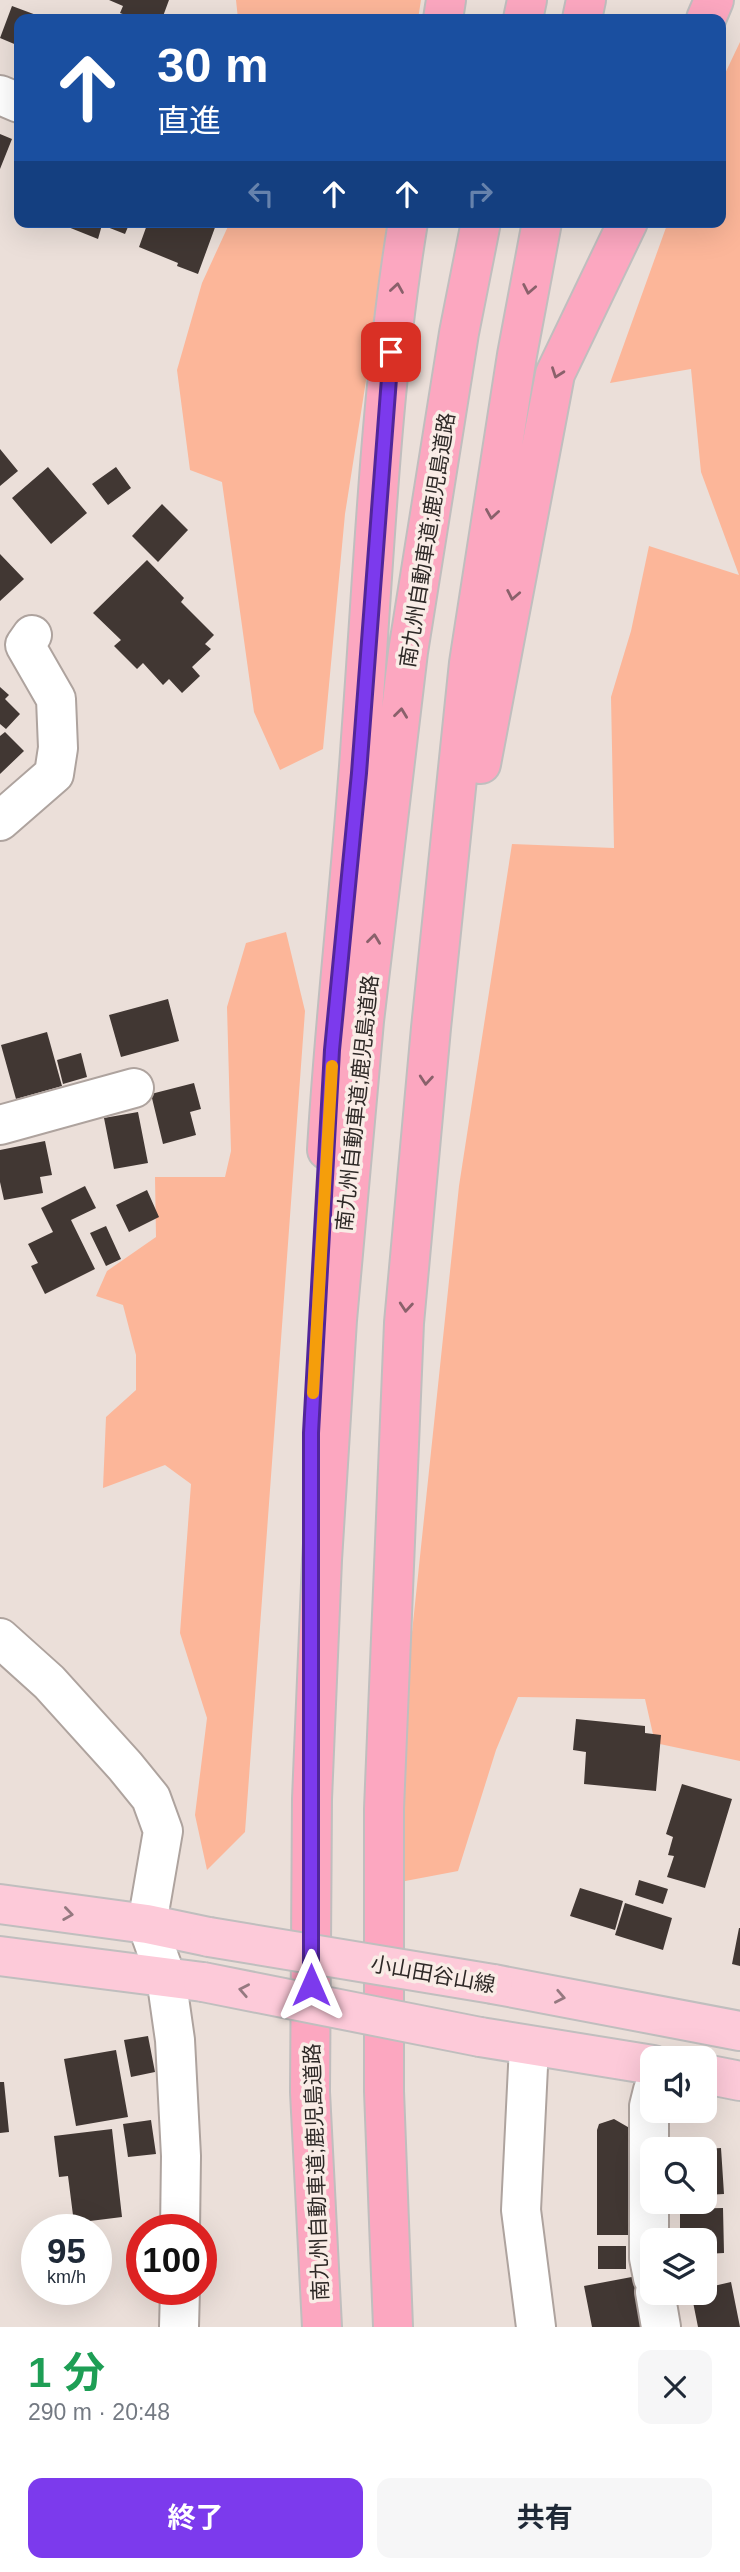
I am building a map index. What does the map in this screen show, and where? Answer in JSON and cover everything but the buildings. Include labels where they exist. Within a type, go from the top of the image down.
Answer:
[{"type":"highway","points":[[312,1799],[311,1433],[332,1064],[359,773],[393,325],[407,228]]},
{"type":"highway","name":"南九州自動車道;鹿児島道路","points":[[322,2327],[310,2092],[312,1799],[322,1560],[337,1320],[364,1021],[408,652],[459,333],[480,228]]},
{"type":"highway","points":[[393,2327],[384,2091],[384,1809],[404,1323],[469,663],[517,355],[541,228]]},
{"type":"highway","points":[[431,1028],[555,374],[625,228]]},
{"type":"main road","name":"小山田谷山線","points":[[0,1905],[147,1924],[209,1937],[493,1984],[740,2031]]},
{"type":"main road","points":[[0,1956],[203,1982],[529,2046],[640,2063]]},
{"type":"main road","points":[[717,2076],[740,2081]]},
{"type":"street","points":[[0,821],[54,774],[58,748],[56,699],[25,645],[32,635]]},
{"type":"street","points":[[0,1125],[134,1088]]},
{"type":"street","points":[[0,1639],[49,1682],[151,1798],[163,1831],[147,1924],[166,1977],[175,2040],[181,2156],[180,2214]]},
{"type":"street","points":[[529,2046],[521,2210],[536,2327]]},
{"type":"street","points":[[649,2123],[649,2228]]},
{"type":"street","points":[[179,2327],[180,2305]]},
{"type":"street","points":[[657,2305],[661,2327]]},
{"type":"shaded area","points":[[236,0],[421,0],[419,14],[237,14]]},
{"type":"shaded area","points":[[740,42],[740,1761],[655,1743],[645,1699],[518,1697],[496,1750],[458,1871],[400,1882],[401,1737],[459,1186],[512,844],[614,848],[611,697],[631,631],[649,546],[739,575],[701,472],[691,369],[610,383],[666,228],[726,228],[726,71]]},
{"type":"shaded area","points":[[227,228],[390,228],[345,514],[323,749],[280,770],[254,712],[222,482],[190,470],[177,370],[202,283]]},
{"type":"shaded area","points":[[286,932],[305,1011],[245,1832],[207,1870],[195,1815],[207,1718],[180,1633],[191,1484],[165,1465],[103,1488],[106,1417],[136,1390],[136,1355],[123,1305],[96,1296],[107,1271],[156,1237],[155,1177],[225,1177],[231,1151],[227,1007],[246,943]]},
{"type":"slow traffic","points":[[313,1393],[332,1066]]},
{"type":"route","points":[[311,1985],[311,1433],[332,1050],[359,773],[391,352]]}]
